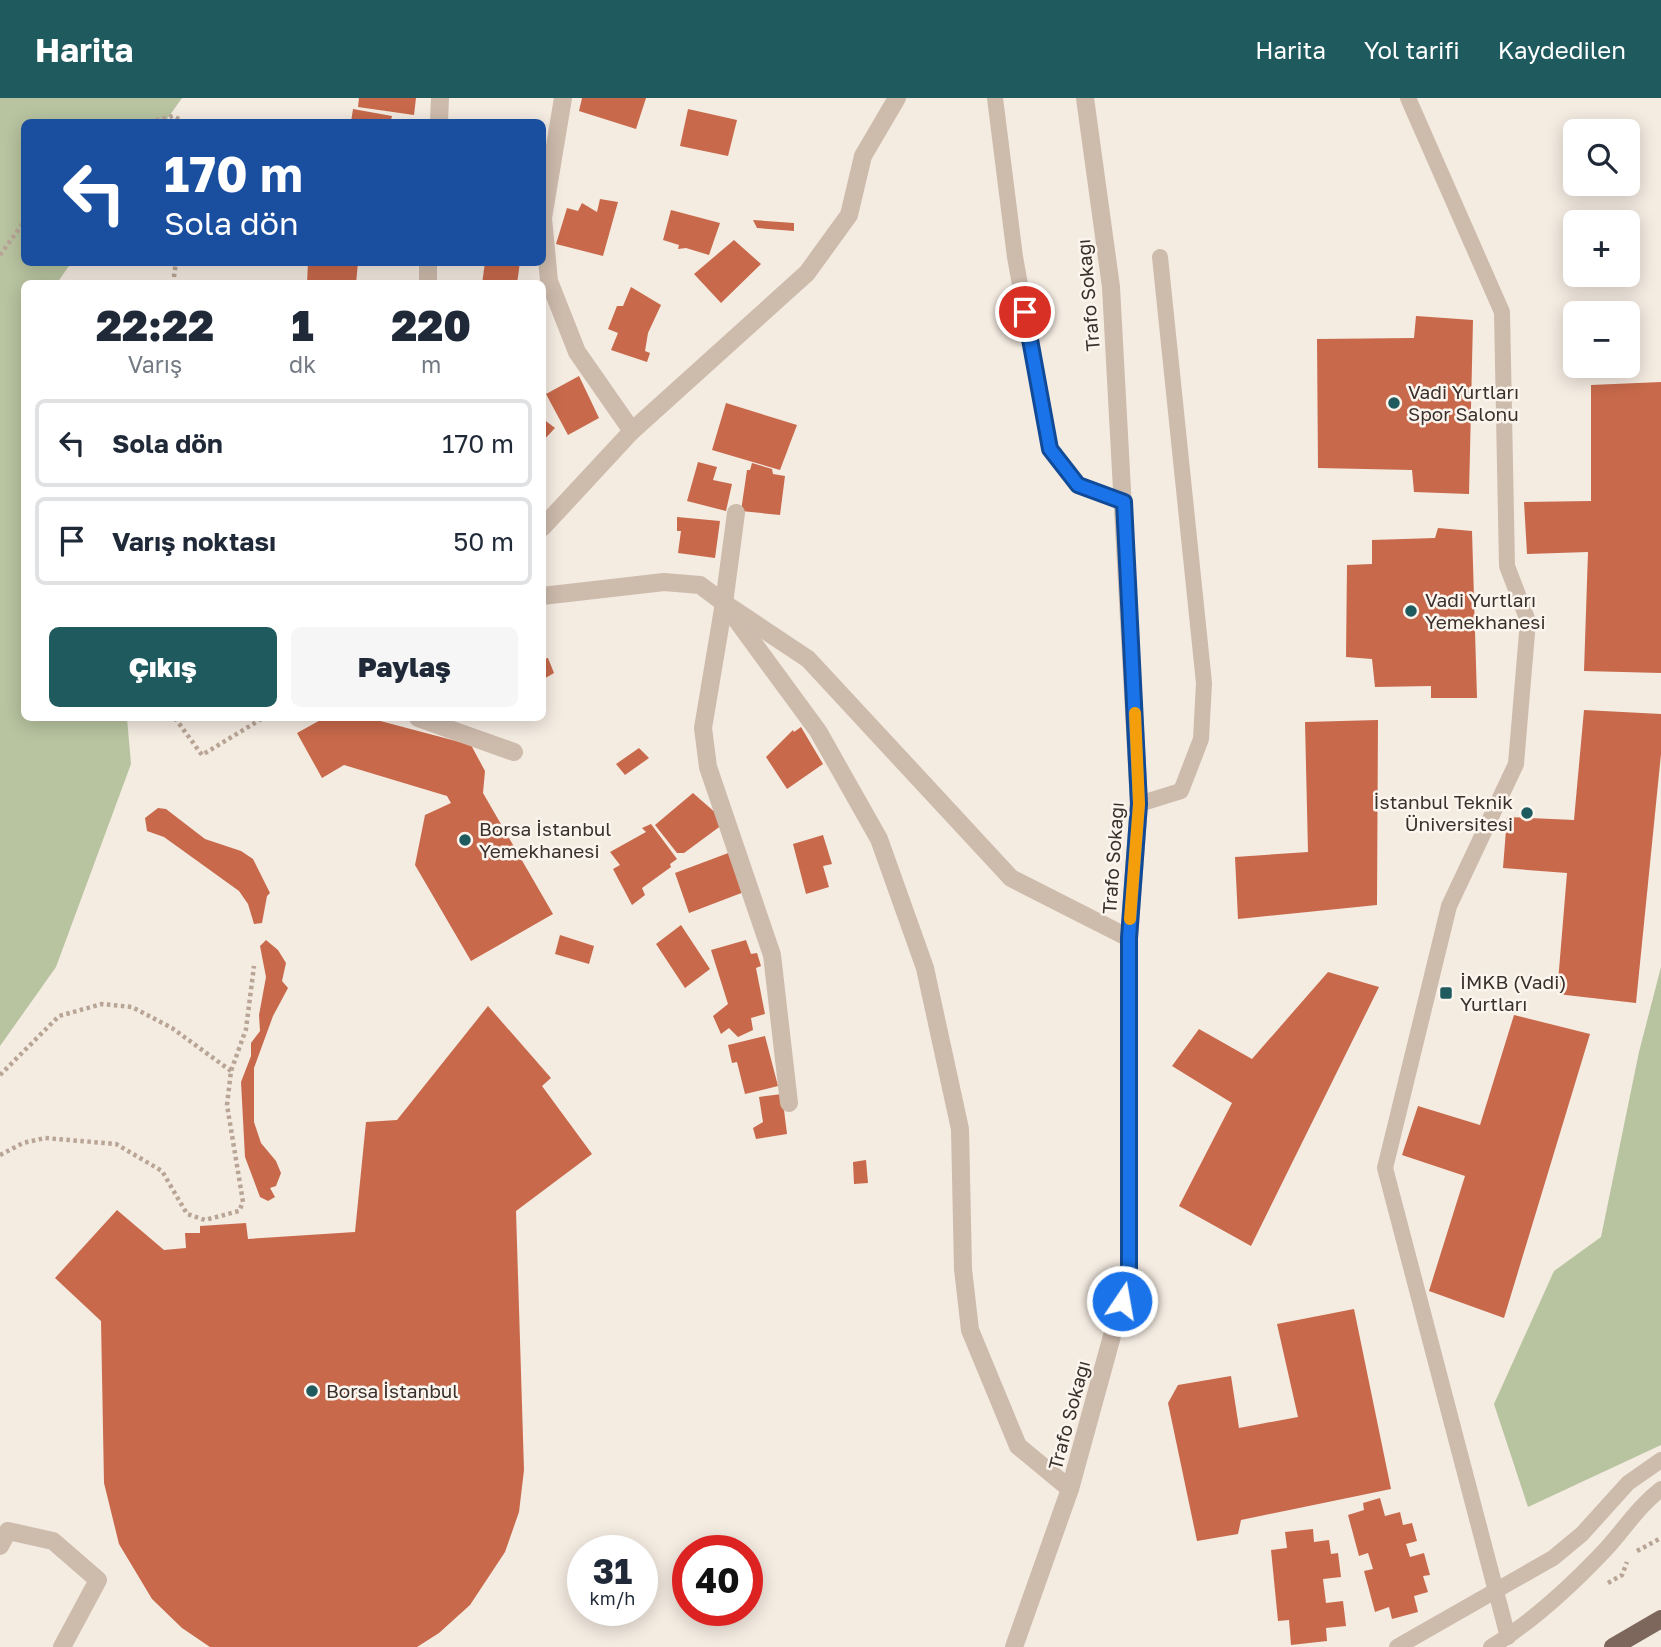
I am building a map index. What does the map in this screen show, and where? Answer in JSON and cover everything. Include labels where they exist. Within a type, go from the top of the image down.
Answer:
[{"type":"main road","points":[[1613,1647],[1661,1619]]},
{"type":"street","points":[[439,119],[440,98]]},
{"type":"street","points":[[546,195],[563,98]]},
{"type":"street","points":[[546,524],[632,431],[807,273],[849,215],[863,156],[897,98]]},
{"type":"street","name":"Trafo Sokağı","points":[[1014,1647],[1070,1489],[1129,1274],[1129,938],[1139,804],[1111,287],[1085,98]]},
{"type":"street","points":[[546,254],[549,281],[577,352],[632,431]]},
{"type":"street","points":[[736,513],[703,728],[708,767],[772,955],[789,1102]]},
{"type":"street","points":[[546,596],[664,582],[700,585],[808,659],[1011,878],[1129,938]]},
{"type":"street","points":[[724,603],[818,731],[878,839],[925,968],[960,1129],[963,1269],[970,1329],[1018,1446],[1070,1489]]},
{"type":"street","points":[[426,721],[514,752]]},
{"type":"street","points":[[0,1546],[8,1531],[53,1541],[98,1580],[62,1647]]},
{"type":"lane","points":[[995,98],[1015,257],[1050,449],[1078,485],[1124,502]]},
{"type":"lane","points":[[1408,98],[1502,312],[1507,566],[1528,621],[1516,764],[1449,906],[1385,1168],[1493,1590],[1508,1637]]},
{"type":"lane","points":[[1139,804],[1181,791],[1200,739],[1204,683],[1160,257]]},
{"type":"lane","points":[[1397,1647],[1553,1558],[1582,1534],[1628,1483],[1661,1460]]},
{"type":"lane","points":[[1490,1647],[1508,1637],[1592,1564],[1647,1500],[1661,1489]]},
{"type":"path","points":[[161,119],[173,116],[178,119]]},
{"type":"path","points":[[0,255],[21,226]]},
{"type":"path","points":[[178,721],[202,755],[258,721]]},
{"type":"path","points":[[0,1155],[23,1143],[45,1138],[116,1144],[162,1171],[187,1214],[205,1220],[225,1217],[239,1211],[243,1202],[227,1105],[231,1071],[246,1029],[254,966]]},
{"type":"path","points":[[0,1075],[59,1016],[102,1004],[132,1007],[172,1028],[231,1071]]},
{"type":"green space","points":[[0,98],[182,98],[167,119],[21,119],[21,266],[69,266],[59,280],[21,280],[21,721],[127,721],[131,764],[56,967],[0,1046]]},
{"type":"green space","points":[[1661,967],[1661,1445],[1528,1507],[1494,1404],[1554,1271],[1601,1237],[1639,1052]]},
{"type":"building","points":[[359,98],[416,98],[414,115],[358,107]]},
{"type":"building","points":[[582,98],[646,98],[636,129],[579,111]]},
{"type":"building","points":[[353,109],[392,116],[391,119],[351,119]]},
{"type":"building","points":[[688,109],[737,120],[728,156],[680,146]]},
{"type":"building","points":[[600,199],[618,202],[603,256],[556,244],[567,208],[578,211],[582,203],[597,212]]},
{"type":"building","points":[[671,210],[720,223],[709,255],[686,248],[678,249],[679,245],[663,240]]},
{"type":"building","points":[[753,220],[794,223],[794,231],[757,228]]},
{"type":"building","points":[[734,240],[761,264],[721,303],[694,274]]},
{"type":"building","points":[[308,266],[358,266],[356,280],[307,280]]},
{"type":"building","points":[[484,266],[519,266],[518,280],[483,280]]},
{"type":"building","points":[[631,287],[661,305],[648,333],[645,351],[650,353],[647,362],[611,350],[618,333],[608,329],[617,306],[623,306]]},
{"type":"building","name":"Vadi Yurtları Spor Salonu","points":[[1416,316],[1473,320],[1469,494],[1414,492],[1412,470],[1318,468],[1317,339],[1414,338]]},
{"type":"building","points":[[579,376],[599,418],[568,435],[546,394]]},
{"type":"building","points":[[1661,382],[1661,673],[1584,671],[1588,552],[1527,554],[1524,502],[1591,501],[1591,385]]},
{"type":"building","points":[[726,403],[797,425],[780,470],[712,450]]},
{"type":"building","points":[[546,421],[555,428],[546,438]]},
{"type":"building","points":[[698,462],[717,467],[713,480],[732,484],[726,511],[687,501]]},
{"type":"building","points":[[752,463],[772,469],[773,474],[785,476],[780,515],[741,511],[747,470],[750,470]]},
{"type":"building","points":[[677,517],[720,521],[715,558],[678,553],[681,531],[677,531]]},
{"type":"building","name":"Vadi Yurtları Yemekhanesi","points":[[1438,528],[1472,531],[1477,698],[1431,698],[1431,686],[1375,687],[1372,659],[1346,657],[1347,565],[1372,564],[1372,540],[1435,538]]},
{"type":"building","points":[[546,658],[554,673],[546,678]]},
{"type":"building","points":[[1584,710],[1661,714],[1661,754],[1636,1003],[1557,994],[1567,873],[1503,868],[1507,817],[1574,820]]},
{"type":"building","points":[[1378,720],[1377,905],[1238,919],[1235,857],[1308,852],[1305,722]]},
{"type":"building","name":"Borsa İstanbul Yemekhanesi","points":[[319,721],[380,721],[471,745],[485,771],[483,793],[553,914],[471,961],[415,865],[425,815],[451,803],[447,796],[344,765],[322,778],[297,733]]},
{"type":"building","points":[[801,727],[823,764],[787,789],[766,757],[793,730],[794,732]]},
{"type":"building","points":[[639,748],[649,758],[625,775],[616,764]]},
{"type":"building","points":[[693,793],[726,822],[684,853],[677,853],[655,825]]},
{"type":"building","points":[[158,808],[166,809],[205,839],[241,851],[253,859],[270,893],[267,896],[262,923],[254,924],[248,904],[239,891],[164,837],[147,831],[145,818]]},
{"type":"building","points":[[651,824],[677,859],[670,864],[671,867],[642,888],[645,895],[632,905],[613,869],[620,865],[610,852],[646,832],[642,828]]},
{"type":"building","points":[[823,835],[832,864],[823,866],[829,887],[806,894],[793,844]]},
{"type":"building","points":[[731,852],[744,892],[689,913],[675,873]]},
{"type":"building","points":[[681,925],[710,969],[685,988],[656,944]]},
{"type":"building","points":[[560,935],[594,946],[589,964],[555,954]]},
{"type":"building","points":[[266,940],[278,950],[286,963],[282,981],[288,988],[273,1016],[254,1068],[254,1122],[261,1143],[276,1161],[281,1173],[276,1186],[270,1188],[275,1197],[268,1201],[260,1197],[245,1157],[241,1082],[251,1056],[251,1043],[260,1031],[259,1015],[266,977],[260,946]]},
{"type":"building","points":[[746,940],[751,954],[757,953],[761,966],[756,968],[765,1014],[751,1018],[753,1030],[738,1037],[729,1028],[721,1034],[713,1016],[728,1004],[711,950]]},
{"type":"building","points":[[1328,972],[1379,987],[1251,1246],[1179,1206],[1232,1103],[1172,1066],[1199,1029],[1252,1059]]},
{"type":"building","name":"Borsa İstanbul","points":[[488,1006],[551,1078],[542,1086],[592,1154],[516,1211],[524,1470],[519,1512],[505,1552],[470,1605],[439,1633],[417,1647],[210,1647],[182,1628],[152,1599],[119,1544],[104,1483],[101,1321],[55,1278],[117,1210],[164,1250],[186,1248],[185,1233],[200,1233],[200,1226],[246,1223],[248,1239],[355,1232],[366,1122],[397,1120]]},
{"type":"building","points":[[1514,1015],[1590,1034],[1504,1318],[1429,1291],[1465,1176],[1402,1155],[1418,1106],[1480,1125]]},
{"type":"building","points":[[765,1036],[778,1086],[745,1094],[737,1062],[732,1063],[728,1045]]},
{"type":"building","points":[[782,1094],[787,1134],[756,1139],[753,1128],[763,1122],[759,1097]]},
{"type":"building","points":[[866,1160],[868,1183],[854,1184],[853,1162]]},
{"type":"building","points":[[1354,1309],[1391,1489],[1241,1520],[1238,1534],[1197,1541],[1168,1403],[1178,1385],[1231,1376],[1239,1428],[1298,1417],[1277,1324]]},
{"type":"building","points":[[1380,1498],[1385,1516],[1400,1512],[1403,1525],[1412,1523],[1417,1541],[1406,1544],[1410,1557],[1424,1553],[1430,1575],[1423,1576],[1428,1592],[1414,1596],[1418,1612],[1392,1619],[1389,1607],[1375,1612],[1364,1571],[1373,1569],[1368,1553],[1359,1556],[1348,1515],[1364,1510],[1363,1503]]},
{"type":"building","points":[[1313,1529],[1314,1542],[1329,1540],[1331,1554],[1338,1553],[1341,1577],[1323,1579],[1326,1603],[1343,1601],[1346,1626],[1326,1628],[1327,1641],[1291,1645],[1289,1620],[1278,1621],[1271,1550],[1287,1548],[1285,1532]]},
{"type":"slow traffic","points":[[1130,919],[1139,804],[1135,713]]},
{"type":"place","name":"Vadi Yurtları Spor Salonu","points":[[1394,403]]},
{"type":"place","name":"Vadi Yurtları Yemekhanesi","points":[[1411,611]]},
{"type":"place","name":"İstanbul Teknik Üniversitesi","points":[[1527,813]]},
{"type":"place","name":"Borsa İstanbul Yemekhanesi","points":[[465,840]]},
{"type":"place","name":"İMKB (Vadi) Yurtları","points":[[1446,993]]},
{"type":"place","name":"Borsa İstanbul","points":[[312,1391]]},
{"type":"route","points":[[1025,312],[1050,449],[1078,485],[1124,502],[1139,804],[1129,938],[1129,1274],[1122,1301]]}]
